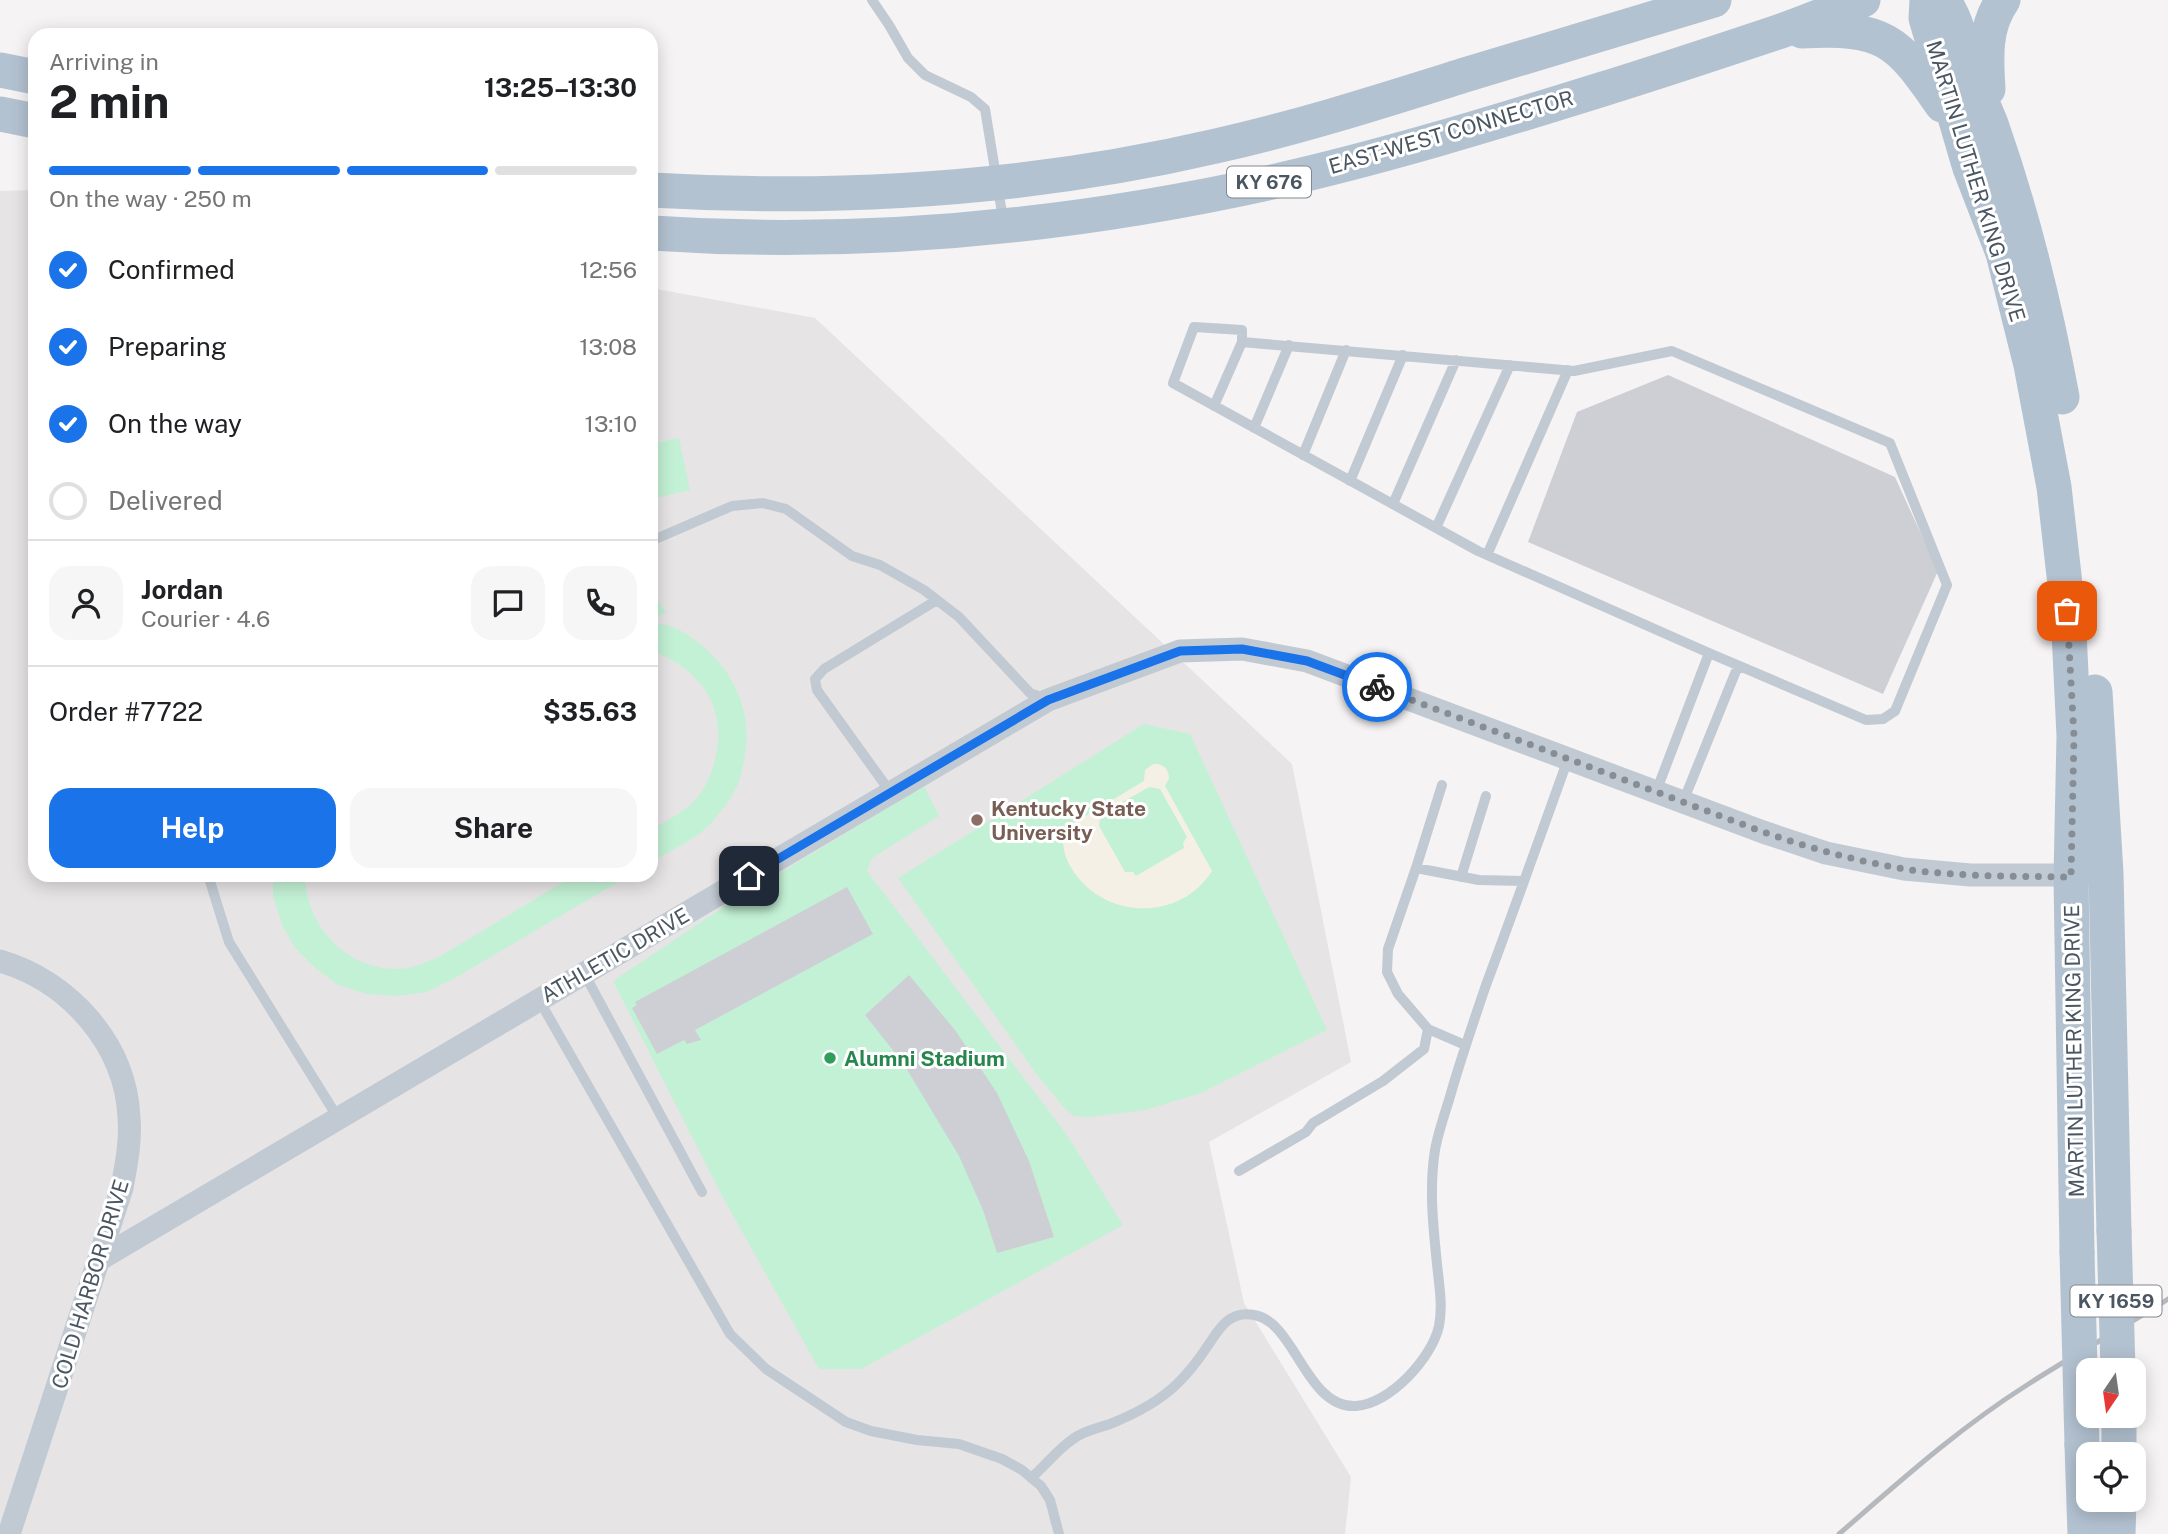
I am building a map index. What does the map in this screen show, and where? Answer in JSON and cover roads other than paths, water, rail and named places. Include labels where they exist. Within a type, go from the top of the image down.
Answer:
[{"type":"main road","name":"KY 676","points":[[658,190],[772,195],[904,191],[998,183],[1094,170],[1272,133],[1714,0]]},
{"type":"main road","name":"EAST-WEST CONNECTOR","points":[[658,233],[739,238],[902,234],[1004,226],[1149,206],[1310,172],[1530,111],[1778,32],[1863,0]]},
{"type":"main road","name":"MARTIN LUTHER KING DRIVE","points":[[1927,0],[1926,18],[1974,126],[2036,278],[2060,383],[2080,502],[2092,631],[2106,873],[2118,1358]]},
{"type":"main road","name":"MARTIN LUTHER KING DRIVE","points":[[1943,0],[1952,13],[1971,77],[1974,126],[1970,168],[2003,253],[2031,365],[2054,487],[2063,561],[2074,736],[2071,877],[2085,1534]]},
{"type":"main road","points":[[1974,126],[1987,41],[1994,16],[2003,0]]},
{"type":"main road","points":[[1778,32],[1839,30],[1863,33],[1885,40],[1897,48],[1974,126]]},
{"type":"main road","points":[[0,70],[28,76]]},
{"type":"main road","points":[[0,114],[28,120]]},
{"type":"main road","points":[[2118,1534],[2119,1512]]},
{"type":"street","name":"ATHLETIC DRIVE","points":[[100,1259],[1048,700],[1180,651],[1242,649],[1307,661],[1763,832],[1826,853],[1904,869],[1970,875],[2071,877],[2106,873]]},
{"type":"street","name":"COLD HARBOR DRIVE","points":[[0,961],[30,972],[47,982],[79,1008],[105,1040],[121,1076],[130,1117],[127,1163],[122,1188],[9,1534]]},
{"type":"lane","points":[[872,0],[908,58],[925,75],[971,97],[985,109],[1004,226]]},
{"type":"lane","points":[[1214,406],[1242,342],[1242,330],[1194,327],[1173,383],[1214,406],[1350,481],[1487,555],[1738,666],[1866,720],[1883,719],[1895,711],[1947,585],[1889,443],[1672,351],[1574,371],[1242,342]]},
{"type":"lane","points":[[1254,428],[1289,345]]},
{"type":"lane","points":[[1303,455],[1346,350]]},
{"type":"lane","points":[[1350,481],[1403,355]]},
{"type":"lane","points":[[1393,504],[1456,360]]},
{"type":"lane","points":[[1436,528],[1510,365]]},
{"type":"lane","points":[[1487,555],[1568,370]]},
{"type":"lane","points":[[658,538],[732,506],[763,503],[786,509],[852,556],[880,565],[924,590],[959,617],[1030,693],[1048,700]]},
{"type":"lane","points":[[891,793],[817,690],[815,679],[824,669],[937,600]]},
{"type":"lane","points":[[1656,792],[1709,653]]},
{"type":"lane","points":[[1683,802],[1738,666]]},
{"type":"lane","points":[[1031,1478],[1074,1437],[1137,1413],[1180,1382],[1220,1325],[1233,1316],[1257,1315],[1272,1323],[1321,1390],[1334,1402],[1344,1405],[1353,1406],[1375,1401],[1395,1388],[1415,1369],[1431,1346],[1439,1327],[1441,1305],[1430,1203],[1435,1148],[1465,1045],[1568,759]]},
{"type":"lane","points":[[1442,785],[1388,949],[1387,972],[1398,994],[1428,1029],[1465,1045]]},
{"type":"lane","points":[[1461,877],[1486,796]]},
{"type":"lane","points":[[1416,868],[1479,880],[1524,881]]},
{"type":"lane","points":[[210,882],[229,942],[338,1118]]},
{"type":"lane","points":[[584,973],[702,1192]]},
{"type":"lane","points":[[540,1000],[730,1334],[766,1369],[846,1422],[871,1431],[906,1438],[959,1444],[1002,1459],[1022,1470],[1041,1486],[1050,1500],[1059,1534]]},
{"type":"lane","points":[[1239,1171],[1306,1132],[1313,1123],[1383,1081],[1424,1049],[1428,1029]]},
{"type":"railway","points":[[1839,1534],[1977,1419],[2044,1374],[2168,1299]]},
{"type":"place","name":"Kentucky State University","points":[[977,820]]},
{"type":"place","name":"Alumni Stadium","points":[[830,1058]]}]
